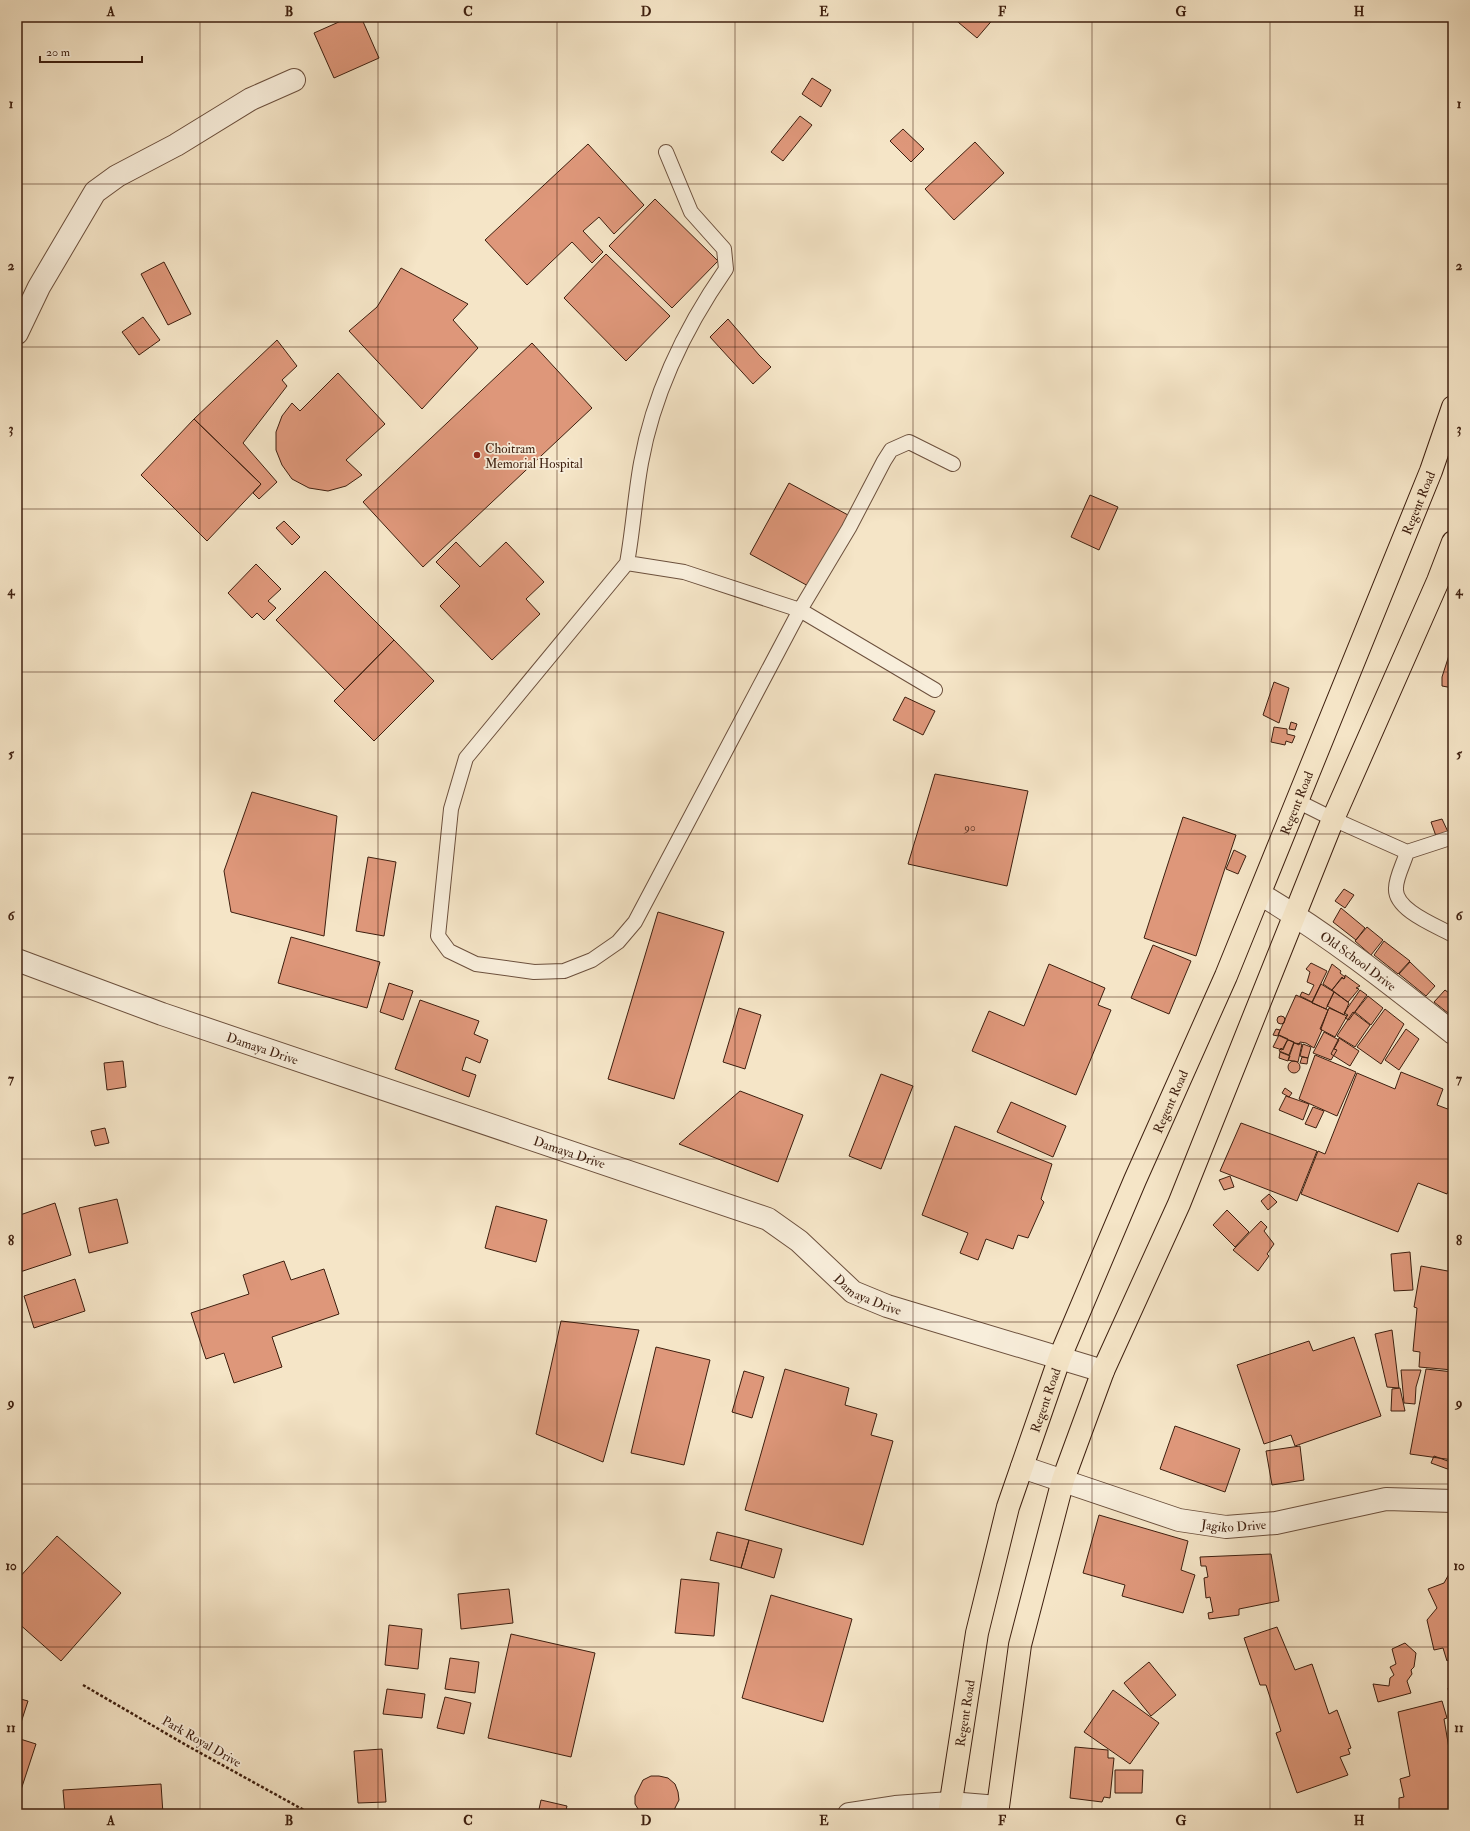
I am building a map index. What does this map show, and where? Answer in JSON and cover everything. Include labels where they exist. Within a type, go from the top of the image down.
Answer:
[{"type":"main road","name":"Regent Road","points":[[950,1809],[977,1633],[1008,1507],[1060,1357],[1135,1180],[1226,976],[1260,894],[1431,471],[1450,428],[1453,407]]},
{"type":"main road","points":[[997,1810],[1020,1645],[1063,1480],[1103,1371],[1179,1204],[1333,820],[1438,581],[1453,542]]},
{"type":"street","points":[[17,333],[39,287],[95,192],[117,176],[176,145],[251,99],[294,80]]},
{"type":"street","name":"Old School Drive","points":[[1260,894],[1295,914],[1394,987],[1453,1033]]},
{"type":"street","name":"Damaya Drive","points":[[17,960],[170,1016],[768,1219],[799,1241],[853,1292],[886,1306],[1103,1371]]},
{"type":"street","name":"Jagiko Drive","points":[[1022,1467],[1179,1520],[1226,1527],[1276,1523],[1386,1499],[1453,1501]]},
{"type":"street","points":[[849,1814],[895,1807],[997,1810]]},
{"type":"lane","points":[[666,152],[691,212],[724,249],[726,269],[701,305],[677,351],[660,392],[649,427],[641,463],[627,563],[466,758],[451,809],[438,936],[449,951],[476,964],[534,972],[564,971],[592,960],[618,942],[635,922],[800,610],[849,528],[891,450],[909,442],[953,464]]},
{"type":"lane","points":[[627,563],[684,572],[800,610],[935,690]]},
{"type":"lane","points":[[1297,801],[1333,820],[1407,852],[1453,837]]},
{"type":"lane","points":[[1407,852],[1396,889],[1400,900],[1406,909],[1453,935]]},
{"type":"path","name":"Park Royal Drive","points":[[83,1685],[311,1814]]},
{"type":"building","points":[[350,17],[361,17],[379,58],[334,78],[314,33]]},
{"type":"building","points":[[952,17],[995,17],[977,38]]},
{"type":"building","points":[[812,78],[831,90],[821,107],[802,94]]},
{"type":"building","points":[[800,116],[812,125],[783,161],[771,152]]},
{"type":"building","points":[[903,129],[924,149],[911,162],[890,141]]},
{"type":"building","points":[[975,142],[1004,173],[954,220],[925,189]]},
{"type":"building","points":[[588,144],[644,205],[614,234],[599,217],[583,231],[603,252],[592,263],[572,242],[527,285],[485,240]]},
{"type":"building","points":[[655,199],[718,261],[672,308],[609,246]]},
{"type":"building","points":[[606,254],[670,316],[626,361],[564,298]]},
{"type":"building","points":[[164,262],[191,314],[168,325],[141,274]]},
{"type":"building","points":[[401,268],[468,304],[453,320],[478,348],[422,409],[349,331],[377,307]]},
{"type":"building","points":[[143,317],[160,340],[139,355],[122,332]]},
{"type":"building","points":[[728,319],[771,367],[753,384],[710,337]]},
{"type":"building","points":[[277,340],[297,366],[282,380],[287,386],[243,443],[277,482],[259,499],[253,493],[261,484],[194,419]]},
{"type":"building","name":"Choitram Memorial Hospital","points":[[532,343],[592,408],[423,567],[363,502]]},
{"type":"building","points":[[338,373],[385,424],[346,460],[362,475],[346,486],[328,491],[309,488],[292,479],[282,465],[276,450],[276,432],[282,416],[292,403],[300,411]]},
{"type":"building","points":[[194,419],[261,484],[207,541],[141,475]]},
{"type":"building","points":[[789,483],[848,515],[810,587],[750,554]]},
{"type":"building","points":[[1090,495],[1118,507],[1099,550],[1071,537]]},
{"type":"building","points":[[284,521],[300,537],[292,545],[276,528]]},
{"type":"building","points":[[456,542],[480,567],[506,542],[544,582],[526,599],[540,614],[492,660],[440,606],[460,586],[436,562]]},
{"type":"building","points":[[256,564],[281,589],[268,601],[276,608],[264,620],[257,613],[252,618],[228,593]]},
{"type":"building","points":[[325,571],[394,640],[345,690],[276,620]]},
{"type":"building","points":[[394,640],[434,681],[374,741],[334,701]]},
{"type":"building","points":[[1453,643],[1453,688],[1442,686],[1442,677]]},
{"type":"building","points":[[1274,682],[1289,688],[1279,723],[1263,715]]},
{"type":"building","points":[[905,697],[935,711],[923,735],[893,720]]},
{"type":"building","points":[[1291,722],[1297,724],[1295,730],[1289,729]]},
{"type":"building","points":[[1274,727],[1287,729],[1287,734],[1295,736],[1292,743],[1286,741],[1285,745],[1271,742]]},
{"type":"building","points":[[935,774],[1028,791],[1007,886],[908,864]]},
{"type":"building","points":[[252,792],[337,816],[324,936],[231,912],[224,871]]},
{"type":"building","points":[[1183,817],[1236,835],[1196,956],[1144,938]]},
{"type":"building","points":[[1442,819],[1449,834],[1437,839],[1431,822]]},
{"type":"building","points":[[1234,850],[1246,856],[1238,874],[1226,869]]},
{"type":"building","points":[[368,857],[396,862],[384,936],[356,931]]},
{"type":"building","points":[[1344,889],[1354,895],[1345,908],[1335,901]]},
{"type":"building","points":[[1341,908],[1365,928],[1356,940],[1333,922]]},
{"type":"building","points":[[658,912],[724,932],[674,1099],[608,1079]]},
{"type":"building","points":[[1367,927],[1383,940],[1371,955],[1355,941]]},
{"type":"building","points":[[291,937],[380,962],[367,1008],[278,983]]},
{"type":"building","points":[[1384,941],[1410,961],[1398,974],[1374,955]]},
{"type":"building","points":[[1153,945],[1191,961],[1169,1014],[1131,998]]},
{"type":"building","points":[[1410,962],[1435,986],[1426,996],[1399,974]]},
{"type":"building","points":[[1311,963],[1327,971],[1312,1002],[1300,996],[1302,992],[1309,995],[1314,985],[1307,982],[1310,972],[1306,969]]},
{"type":"building","points":[[1049,964],[1105,988],[1098,1005],[1111,1010],[1076,1095],[972,1051],[989,1011],[1024,1026]]},
{"type":"building","points":[[1332,964],[1341,971],[1340,973],[1345,977],[1344,979],[1342,977],[1332,990],[1323,984]]},
{"type":"building","points":[[1345,975],[1360,986],[1356,988],[1359,989],[1348,1002],[1332,990],[1342,978],[1344,979]]},
{"type":"building","points":[[389,983],[413,991],[403,1020],[380,1012]]},
{"type":"building","points":[[1321,984],[1334,992],[1326,1009],[1312,1003]]},
{"type":"building","points":[[1360,990],[1367,995],[1349,1020],[1345,1018],[1348,1015],[1344,1013]]},
{"type":"building","points":[[1445,990],[1453,996],[1453,1017],[1434,1002]]},
{"type":"building","points":[[1334,992],[1349,1003],[1344,1015],[1327,1006]]},
{"type":"building","points":[[1296,995],[1328,1010],[1321,1029],[1322,1030],[1314,1048],[1306,1043],[1300,1042],[1299,1045],[1278,1035]]},
{"type":"building","points":[[1368,996],[1383,1008],[1371,1025],[1355,1012]]},
{"type":"building","points":[[420,1000],[479,1021],[474,1034],[488,1040],[480,1063],[466,1057],[462,1070],[476,1075],[469,1097],[395,1069]]},
{"type":"building","points":[[739,1008],[761,1015],[745,1069],[723,1062]]},
{"type":"building","points":[[1329,1008],[1347,1016],[1335,1037],[1320,1029]]},
{"type":"building","points":[[1385,1009],[1404,1024],[1381,1064],[1357,1047]]},
{"type":"building","points":[[1353,1012],[1370,1025],[1355,1047],[1337,1036]]},
{"type":"building","points":[[1279,1016],[1283,1016],[1285,1020],[1283,1024],[1279,1024],[1277,1022],[1277,1018]]},
{"type":"building","points":[[1276,1029],[1280,1030],[1278,1036],[1273,1035]]},
{"type":"building","points":[[1406,1029],[1419,1039],[1399,1070],[1385,1060]]},
{"type":"building","points":[[1324,1032],[1339,1040],[1334,1049],[1337,1050],[1331,1060],[1313,1053]]},
{"type":"building","points":[[1279,1035],[1288,1039],[1282,1050],[1273,1047]]},
{"type":"building","points":[[1339,1038],[1359,1051],[1350,1066],[1331,1054]]},
{"type":"building","points":[[1289,1040],[1294,1042],[1289,1055],[1279,1051],[1281,1048],[1283,1050],[1287,1041]]},
{"type":"building","points":[[1294,1043],[1302,1044],[1298,1062],[1288,1060]]},
{"type":"building","points":[[1303,1044],[1311,1047],[1308,1058],[1300,1056]]},
{"type":"building","points":[[1280,1052],[1290,1056],[1288,1061],[1279,1058]]},
{"type":"building","points":[[1315,1055],[1356,1072],[1337,1116],[1299,1099]]},
{"type":"building","points":[[1302,1057],[1308,1058],[1307,1064],[1300,1063]]},
{"type":"building","points":[[123,1061],[126,1087],[107,1090],[104,1063]]},
{"type":"building","points":[[1292,1061],[1296,1061],[1300,1067],[1296,1073],[1292,1073],[1288,1069],[1288,1065]]},
{"type":"building","points":[[1401,1072],[1443,1089],[1437,1105],[1453,1111],[1453,1178],[1447,1194],[1418,1183],[1398,1232],[1301,1194],[1318,1151],[1325,1154],[1357,1073],[1395,1089]]},
{"type":"building","points":[[881,1074],[913,1086],[881,1169],[849,1156]]},
{"type":"building","points":[[1285,1088],[1292,1093],[1289,1097],[1282,1093]]},
{"type":"building","points":[[740,1091],[803,1115],[778,1182],[679,1144]]},
{"type":"building","points":[[1286,1096],[1309,1104],[1303,1120],[1279,1110]]},
{"type":"building","points":[[1011,1102],[1066,1126],[1053,1157],[997,1132]]},
{"type":"building","points":[[1313,1107],[1324,1111],[1316,1128],[1305,1124]]},
{"type":"building","points":[[1241,1123],[1317,1151],[1297,1201],[1220,1171]]},
{"type":"building","points":[[955,1126],[1052,1164],[1041,1199],[1044,1202],[1028,1238],[1018,1235],[1013,1249],[986,1239],[978,1260],[960,1253],[968,1233],[922,1215]]},
{"type":"building","points":[[105,1128],[109,1143],[95,1146],[91,1131]]},
{"type":"building","points":[[1230,1176],[1234,1187],[1224,1190],[1219,1180]]},
{"type":"building","points":[[1269,1194],[1277,1202],[1268,1210],[1261,1201]]},
{"type":"building","points":[[117,1199],[128,1243],[89,1253],[79,1208]]},
{"type":"building","points":[[55,1203],[71,1255],[17,1273],[17,1216]]},
{"type":"building","points":[[496,1206],[547,1220],[536,1262],[485,1248]]},
{"type":"building","points":[[1227,1210],[1249,1232],[1235,1247],[1213,1225]]},
{"type":"building","points":[[1261,1221],[1267,1227],[1264,1231],[1274,1244],[1267,1254],[1269,1256],[1258,1271],[1233,1250]]},
{"type":"building","points":[[1410,1252],[1413,1290],[1394,1291],[1391,1254]]},
{"type":"building","points":[[284,1261],[291,1280],[324,1269],[339,1314],[272,1337],[282,1367],[234,1383],[224,1353],[206,1359],[191,1313],[249,1294],[243,1275]]},
{"type":"building","points":[[1421,1266],[1453,1272],[1453,1370],[1419,1367],[1420,1352],[1413,1351],[1417,1308],[1414,1307]]},
{"type":"building","points":[[75,1279],[85,1311],[34,1328],[24,1296]]},
{"type":"building","points":[[561,1321],[639,1330],[603,1462],[536,1434]]},
{"type":"building","points":[[1392,1330],[1399,1388],[1387,1387],[1375,1334]]},
{"type":"building","points":[[1354,1337],[1381,1416],[1295,1446],[1291,1435],[1264,1444],[1237,1365],[1309,1341],[1313,1351]]},
{"type":"building","points":[[656,1347],[710,1360],[684,1465],[631,1453]]},
{"type":"building","points":[[785,1369],[849,1388],[845,1405],[877,1414],[871,1435],[893,1441],[863,1545],[745,1510]]},
{"type":"building","points":[[1426,1369],[1453,1372],[1453,1460],[1410,1454]]},
{"type":"building","points":[[1401,1370],[1421,1370],[1416,1387],[1415,1404],[1404,1403]]},
{"type":"building","points":[[744,1371],[764,1377],[752,1418],[732,1412]]},
{"type":"building","points":[[1400,1388],[1405,1411],[1391,1411],[1392,1389]]},
{"type":"building","points":[[1175,1426],[1240,1449],[1225,1492],[1160,1469]]},
{"type":"building","points":[[1300,1446],[1304,1480],[1272,1485],[1266,1451]]},
{"type":"building","points":[[1434,1456],[1453,1463],[1453,1471],[1431,1463]]},
{"type":"building","points":[[1099,1515],[1188,1541],[1181,1570],[1195,1575],[1183,1613],[1122,1596],[1125,1585],[1083,1573]]},
{"type":"building","points":[[717,1532],[749,1540],[741,1568],[710,1560]]},
{"type":"building","points":[[57,1536],[121,1593],[61,1661],[17,1622],[17,1580]]},
{"type":"building","points":[[749,1540],[782,1549],[774,1578],[741,1568]]},
{"type":"building","points":[[1271,1554],[1279,1601],[1239,1609],[1239,1615],[1209,1619],[1208,1613],[1213,1612],[1210,1597],[1206,1598],[1204,1578],[1208,1577],[1206,1566],[1201,1566],[1200,1557]]},
{"type":"building","points":[[1453,1567],[1453,1656],[1447,1661],[1443,1648],[1434,1650],[1427,1620],[1437,1608],[1428,1589],[1444,1583]]},
{"type":"building","points":[[681,1579],[719,1583],[714,1636],[675,1633]]},
{"type":"building","points":[[509,1589],[513,1623],[461,1629],[458,1594]]},
{"type":"building","points":[[771,1595],[852,1619],[823,1722],[742,1698]]},
{"type":"building","points":[[389,1625],[422,1629],[418,1669],[385,1665]]},
{"type":"building","points":[[1277,1627],[1295,1670],[1312,1664],[1329,1714],[1337,1710],[1351,1748],[1348,1749],[1350,1754],[1340,1757],[1348,1775],[1297,1793],[1276,1733],[1281,1731],[1266,1685],[1260,1685],[1244,1638]]},
{"type":"building","points":[[511,1634],[595,1653],[571,1757],[488,1738]]},
{"type":"building","points":[[1405,1643],[1416,1653],[1414,1667],[1411,1670],[1412,1674],[1407,1681],[1411,1693],[1378,1702],[1373,1684],[1389,1686],[1390,1678],[1394,1675],[1390,1667],[1396,1664],[1392,1649]]},
{"type":"building","points":[[450,1658],[479,1662],[475,1693],[445,1689]]},
{"type":"building","points":[[1149,1662],[1176,1695],[1151,1716],[1124,1683]]},
{"type":"building","points":[[1453,1687],[1453,1715],[1448,1688]]},
{"type":"building","points":[[387,1689],[425,1694],[422,1718],[383,1714]]},
{"type":"building","points":[[1113,1690],[1159,1723],[1130,1764],[1084,1732]]},
{"type":"building","points":[[445,1697],[471,1703],[464,1734],[437,1728]]},
{"type":"building","points":[[17,1698],[28,1701],[17,1735]]},
{"type":"building","points":[[1442,1701],[1447,1718],[1444,1719],[1453,1772],[1453,1814],[1399,1814],[1399,1798],[1404,1797],[1400,1779],[1410,1776],[1398,1712]]},
{"type":"building","points":[[17,1738],[36,1744],[17,1802]]},
{"type":"building","points":[[1075,1747],[1108,1750],[1108,1758],[1114,1758],[1110,1798],[1104,1797],[1102,1802],[1070,1798]]},
{"type":"building","points":[[382,1749],[386,1802],[358,1803],[354,1751]]},
{"type":"building","points":[[1115,1770],[1143,1770],[1142,1793],[1115,1793]]},
{"type":"building","points":[[651,1776],[668,1778],[675,1784],[679,1800],[672,1814],[642,1814],[635,1804],[635,1796],[643,1780]]},
{"type":"building","points":[[161,1784],[163,1814],[65,1814],[63,1790]]},
{"type":"building","points":[[541,1800],[567,1806],[565,1814],[538,1814]]},
{"type":"place","name":"Choitram Memorial Hospital","points":[[477,455]]}]
